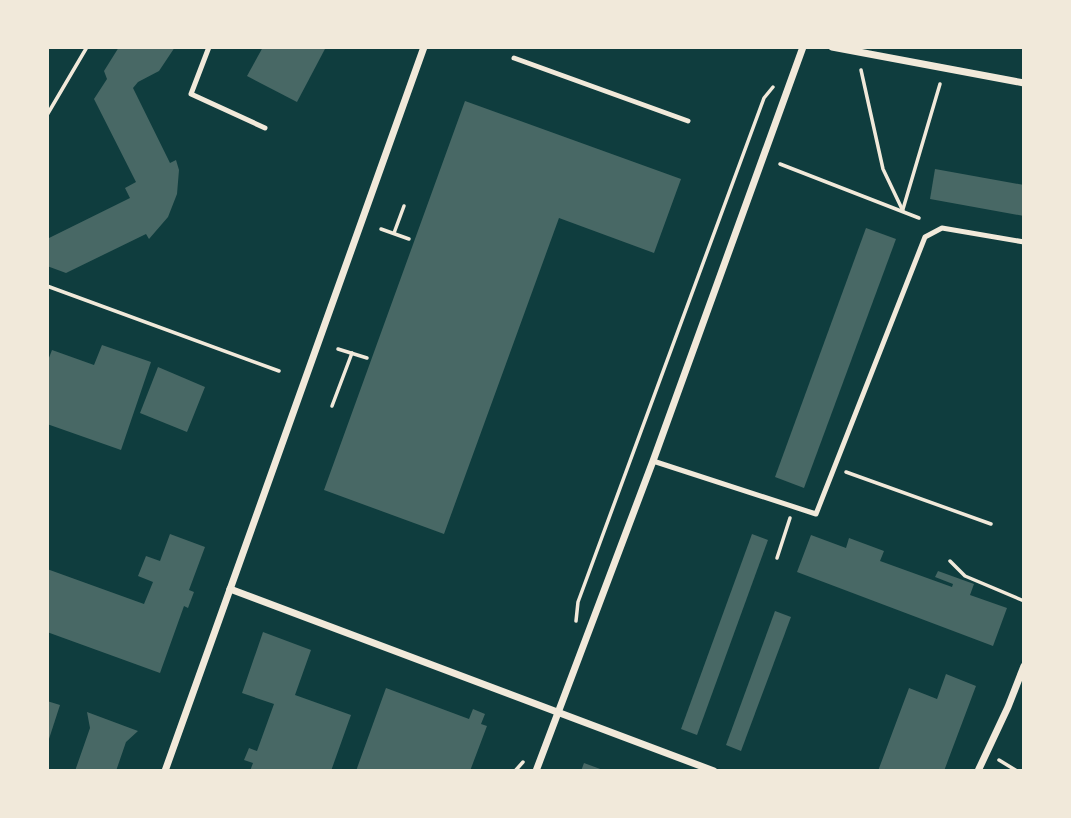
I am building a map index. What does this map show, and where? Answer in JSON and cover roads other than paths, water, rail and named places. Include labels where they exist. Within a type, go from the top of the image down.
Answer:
[{"type":"street","points":[[165,771],[425,47]]},
{"type":"street","points":[[536,771],[653,461],[803,47]]},
{"type":"street","points":[[832,47],[1024,83]]},
{"type":"street","points":[[230,589],[714,771]]},
{"type":"street","points":[[978,771],[1024,666]]},
{"type":"lane","points":[[209,47],[191,94],[265,128]]},
{"type":"lane","points":[[514,58],[688,121]]},
{"type":"lane","points":[[653,461],[816,514],[925,237],[942,228],[1024,242]]}]
